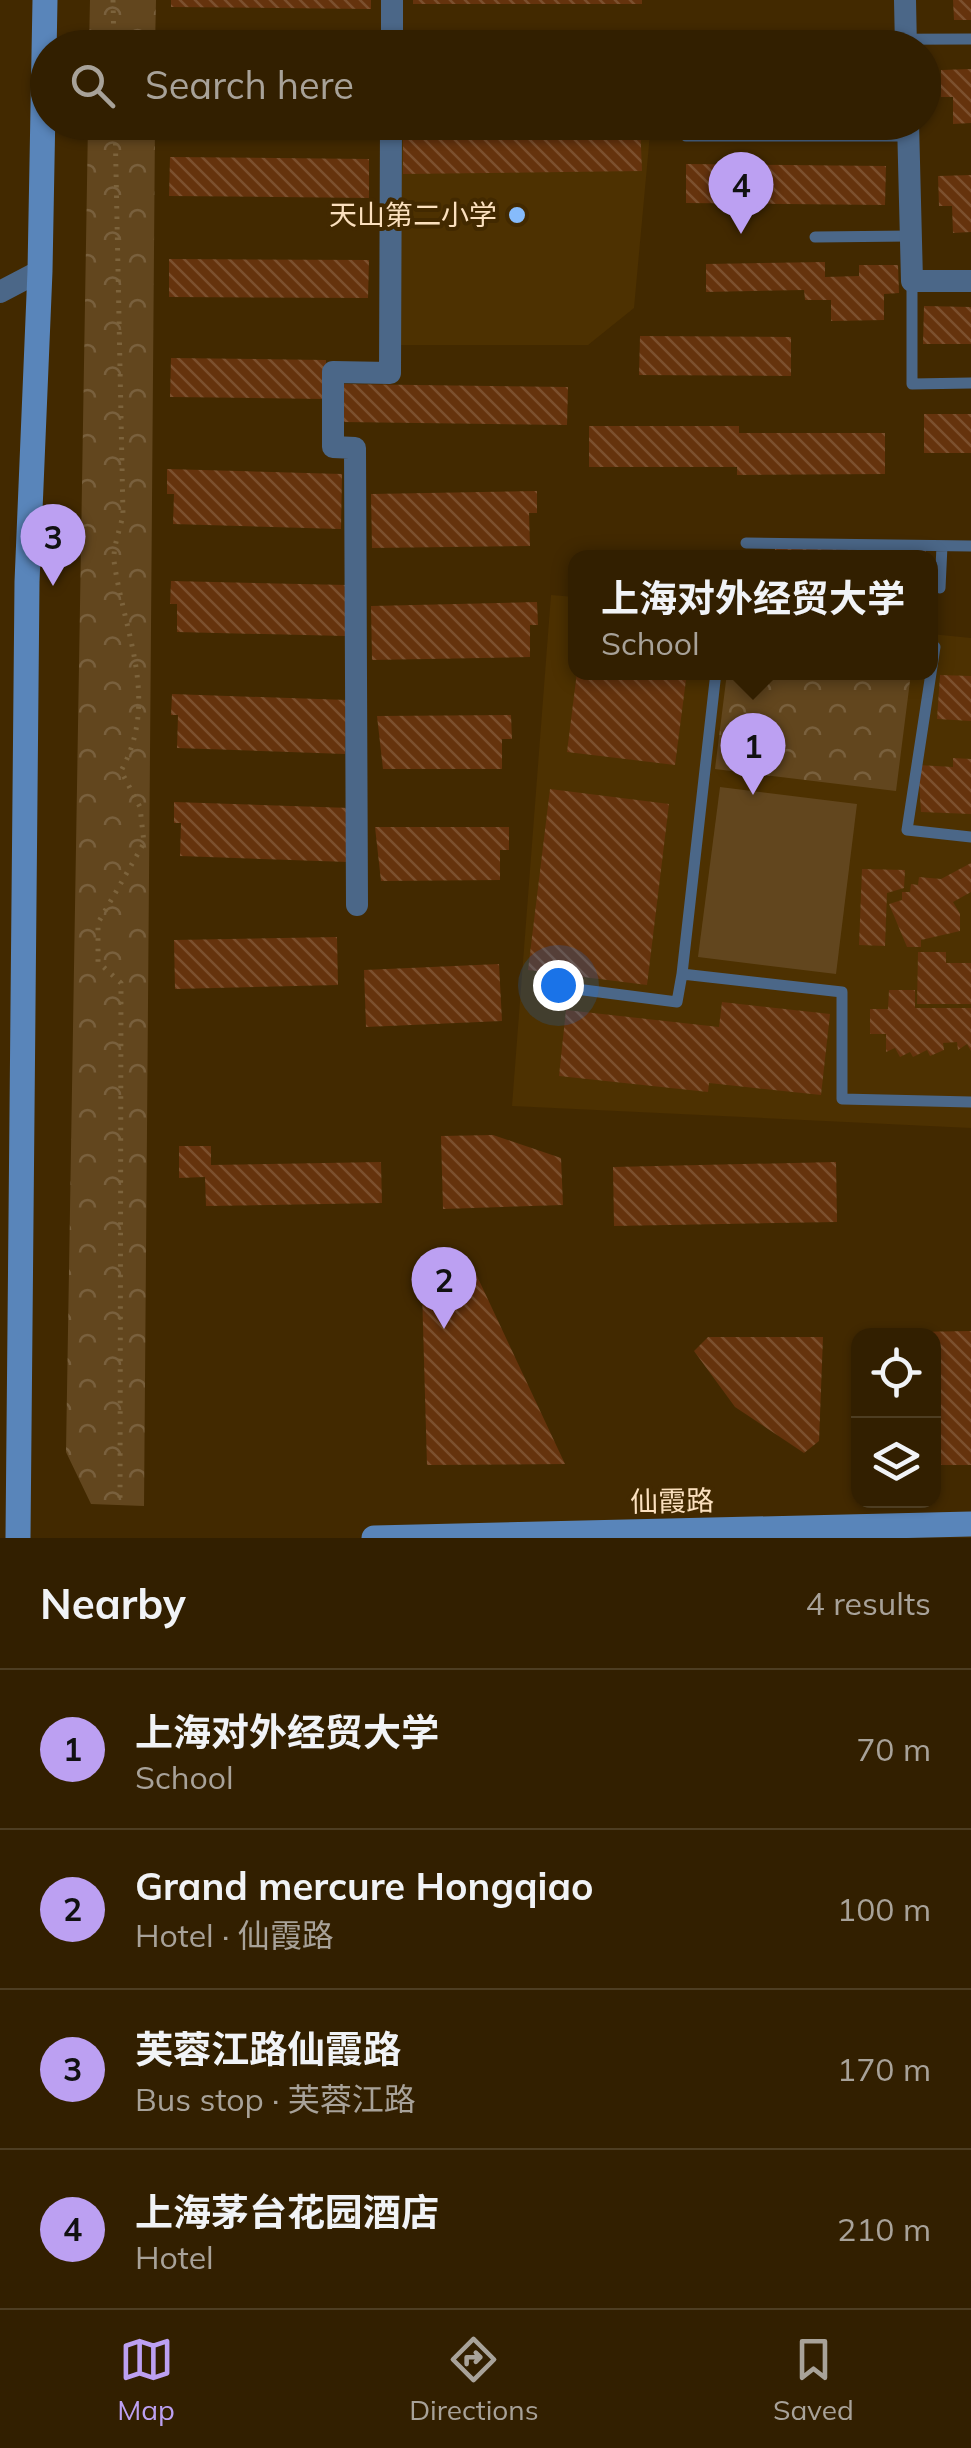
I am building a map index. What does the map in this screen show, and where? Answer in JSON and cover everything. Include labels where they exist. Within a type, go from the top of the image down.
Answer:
[{"type":"street","points":[[44,0],[44,30]]},
{"type":"street","points":[[392,0],[392,30]]},
{"type":"street","points":[[906,0],[906,30]]},
{"type":"street","points":[[18,1538],[27,582],[42,140]]},
{"type":"street","points":[[357,905],[355,448],[332,447],[333,372],[390,373],[391,140]]},
{"type":"street","points":[[908,140],[912,281],[971,281]]},
{"type":"street","points":[[0,292],[40,270]]},
{"type":"street","name":"仙霞路","points":[[374,1538],[971,1524]]},
{"type":"lane","points":[[941,41],[971,39]]},
{"type":"lane","points":[[815,237],[911,236]]},
{"type":"lane","points":[[912,281],[912,384],[971,383]]},
{"type":"lane","points":[[746,544],[971,546]]},
{"type":"lane","points":[[940,588],[942,546]]},
{"type":"lane","points":[[546,985],[678,1002],[715,680]]},
{"type":"lane","points":[[929,680],[907,830],[971,838]]},
{"type":"lane","points":[[682,974],[842,992],[842,1100],[971,1102]]},
{"type":"path","points":[[113,0],[114,30]]},
{"type":"path","points":[[116,140],[123,516],[114,557],[134,640],[138,739],[121,771],[140,807],[144,843],[98,923],[98,962],[121,984],[120,1505]]},
{"type":"shaded area","name":"天山第二小学","points":[[391,140],[649,140],[634,308],[588,345],[390,345]]},
{"type":"shaded area","points":[[551,595],[568,596],[568,680],[938,680],[938,635],[971,638],[971,1128],[512,1106]]},
{"type":"green space","points":[[90,0],[156,0],[155,30],[89,30]]},
{"type":"green space","points":[[88,140],[155,140],[144,1506],[91,1504],[66,1452]]},
{"type":"green space","points":[[726,680],[910,680],[896,791],[715,769]]},
{"type":"green space","points":[[720,787],[857,804],[836,974],[698,957]]},
{"type":"building","points":[[171,0],[371,0],[371,9],[171,7]]},
{"type":"building","points":[[413,0],[642,0],[642,4],[413,4]]},
{"type":"building","points":[[953,0],[971,0],[971,20],[954,20]]},
{"type":"building","points":[[971,69],[971,123],[953,124],[953,97],[941,97],[941,70]]},
{"type":"building","points":[[403,140],[641,140],[642,171],[403,174]]},
{"type":"building","points":[[170,157],[369,159],[369,198],[169,196]]},
{"type":"building","points":[[686,164],[886,166],[885,205],[686,203]]},
{"type":"building","points":[[971,175],[971,232],[953,233],[952,206],[939,206],[938,176]]},
{"type":"building","points":[[169,259],[369,260],[368,298],[169,297]]},
{"type":"building","points":[[825,262],[825,277],[859,276],[859,265],[898,265],[899,293],[884,294],[884,320],[831,321],[831,300],[805,300],[804,290],[706,292],[706,264]]},
{"type":"building","points":[[924,306],[971,307],[971,344],[923,344]]},
{"type":"building","points":[[640,336],[791,337],[791,376],[639,375]]},
{"type":"building","points":[[171,358],[326,360],[326,399],[170,397]]},
{"type":"building","points":[[343,384],[568,387],[567,425],[343,422]]},
{"type":"building","points":[[924,414],[971,414],[971,453],[924,453]]},
{"type":"building","points":[[589,426],[739,426],[739,433],[885,433],[885,474],[737,475],[737,467],[589,467]]},
{"type":"building","points":[[167,469],[342,474],[341,529],[173,524],[174,494],[167,494]]},
{"type":"building","points":[[537,491],[537,513],[529,513],[530,546],[372,548],[371,494]]},
{"type":"building","points":[[775,544],[926,550],[775,550]]},
{"type":"building","points":[[171,581],[347,585],[345,636],[177,632],[177,604],[170,604]]},
{"type":"building","points":[[537,602],[538,625],[530,625],[530,657],[372,660],[371,606]]},
{"type":"building","points":[[940,675],[971,676],[971,721],[937,719]]},
{"type":"building","points":[[576,680],[686,680],[675,765],[567,752]]},
{"type":"building","points":[[172,694],[347,700],[345,754],[177,748],[178,715],[171,715]]},
{"type":"building","points":[[511,715],[512,739],[502,739],[502,769],[383,769],[377,716]]},
{"type":"building","points":[[953,758],[971,759],[971,814],[921,812],[918,765],[953,767]]},
{"type":"building","points":[[550,789],[669,804],[647,985],[528,970]]},
{"type":"building","points":[[174,802],[350,808],[348,862],[180,856],[181,823],[174,823]]},
{"type":"building","points":[[375,827],[509,827],[509,850],[500,850],[500,880],[381,881]]},
{"type":"building","points":[[971,863],[971,892],[953,902],[960,914],[960,931],[921,940],[921,947],[907,947],[889,904],[902,900],[902,892],[910,892],[911,884],[918,885],[919,877],[941,879]]},
{"type":"building","points":[[862,869],[905,870],[904,888],[887,893],[885,946],[859,945]]},
{"type":"building","points":[[337,937],[338,985],[175,989],[174,940]]},
{"type":"building","points":[[918,952],[946,952],[946,963],[971,963],[971,1004],[917,1004]]},
{"type":"building","points":[[499,964],[502,1021],[366,1027],[364,970]]},
{"type":"building","points":[[889,990],[915,990],[915,1008],[971,1008],[971,1051],[967,1044],[958,1050],[957,1042],[943,1043],[944,1050],[930,1056],[927,1050],[913,1057],[910,1052],[900,1057],[895,1048],[886,1052],[886,1034],[870,1034],[870,1009],[888,1009]]},
{"type":"building","points":[[722,1002],[830,1014],[821,1095],[709,1083],[708,1092],[559,1076],[566,1010],[719,1027]]},
{"type":"building","points":[[493,1135],[561,1158],[563,1205],[443,1209],[441,1136]]},
{"type":"building","points":[[179,1146],[211,1146],[211,1165],[381,1162],[382,1203],[206,1206],[205,1177],[179,1178]]},
{"type":"building","points":[[836,1162],[837,1222],[614,1226],[613,1167]]},
{"type":"building","points":[[421,1256],[469,1259],[565,1464],[427,1465]]},
{"type":"building","points":[[941,1331],[971,1331],[971,1465],[941,1465]]},
{"type":"building","points":[[708,1337],[823,1337],[819,1441],[804,1453],[735,1407],[694,1351]]},
{"type":"place","name":"天山第二小学","points":[[517,215]]},
{"type":"place","name":"上海茅台花园酒店","points":[[741,234]]},
{"type":"place","name":"芙蓉江路仙霞路","points":[[53,586]]},
{"type":"place","name":"上海对外经贸大学","points":[[753,795]]},
{"type":"place","name":"Grand mercure Hongqiao","points":[[444,1329]]}]
